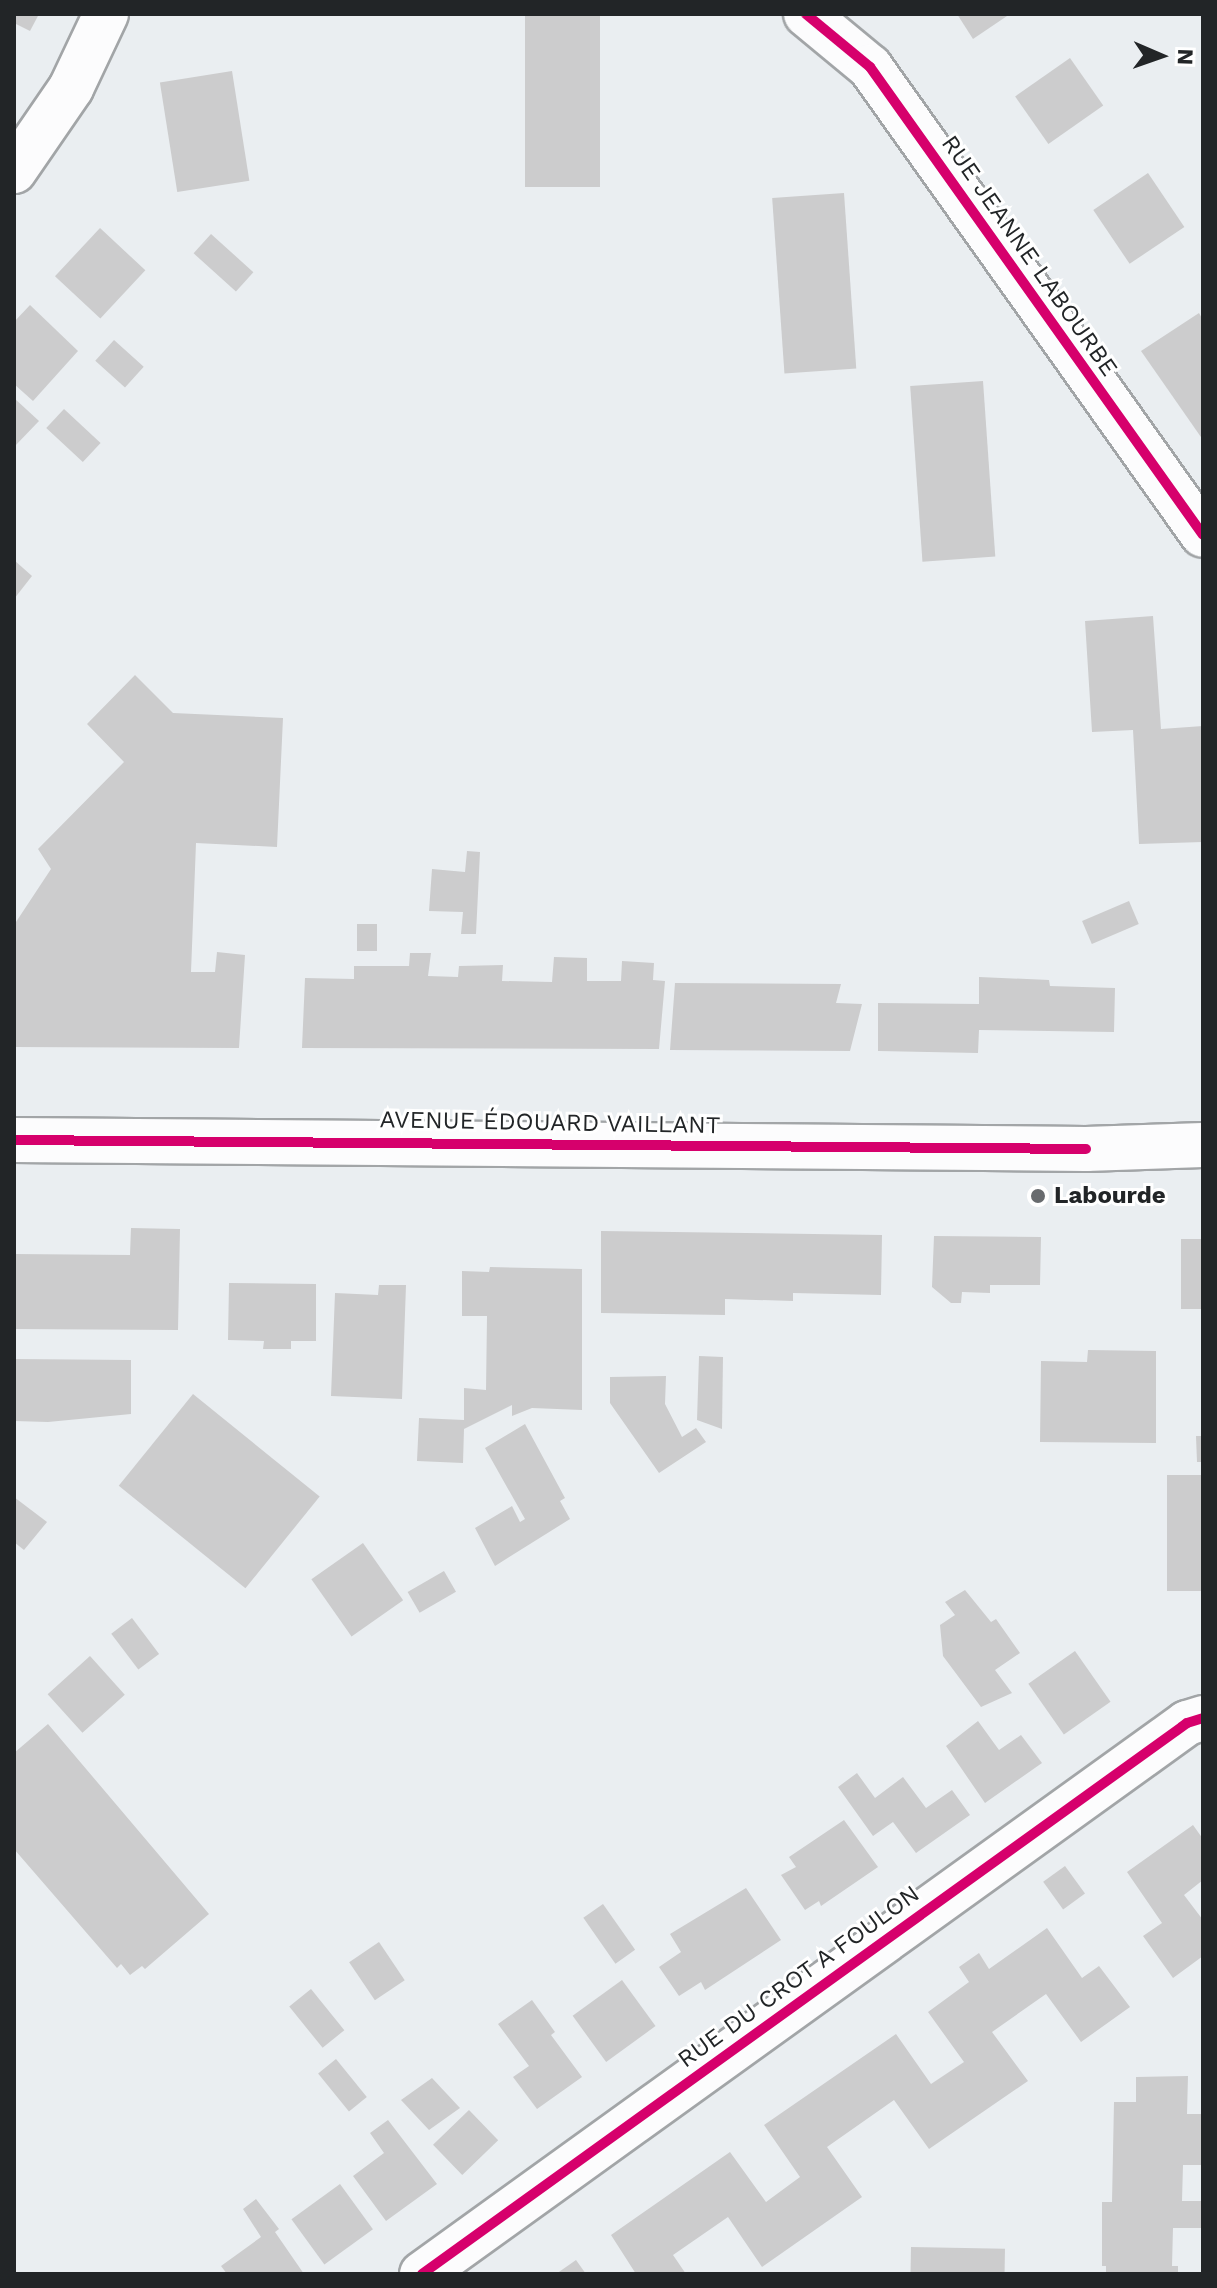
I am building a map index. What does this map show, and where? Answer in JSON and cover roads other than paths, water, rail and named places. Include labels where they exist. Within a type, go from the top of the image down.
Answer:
[{"type":"street","points":[[14,171],[71,88],[106,14]]},
{"type":"street","name":"RUE JEANNE LABOURBE","points":[[806,14],[870,67],[1203,535]]},
{"type":"street","name":"AVENUE ÉDOUARD VAILLANT","points":[[14,1140],[1017,1149],[1203,1145]]},
{"type":"street","name":"RUE DU CROT A FOULON","points":[[422,2274],[1187,1723],[1203,1718]]},
{"type":"place","name":"Labourde","points":[[1038,1196]]}]
